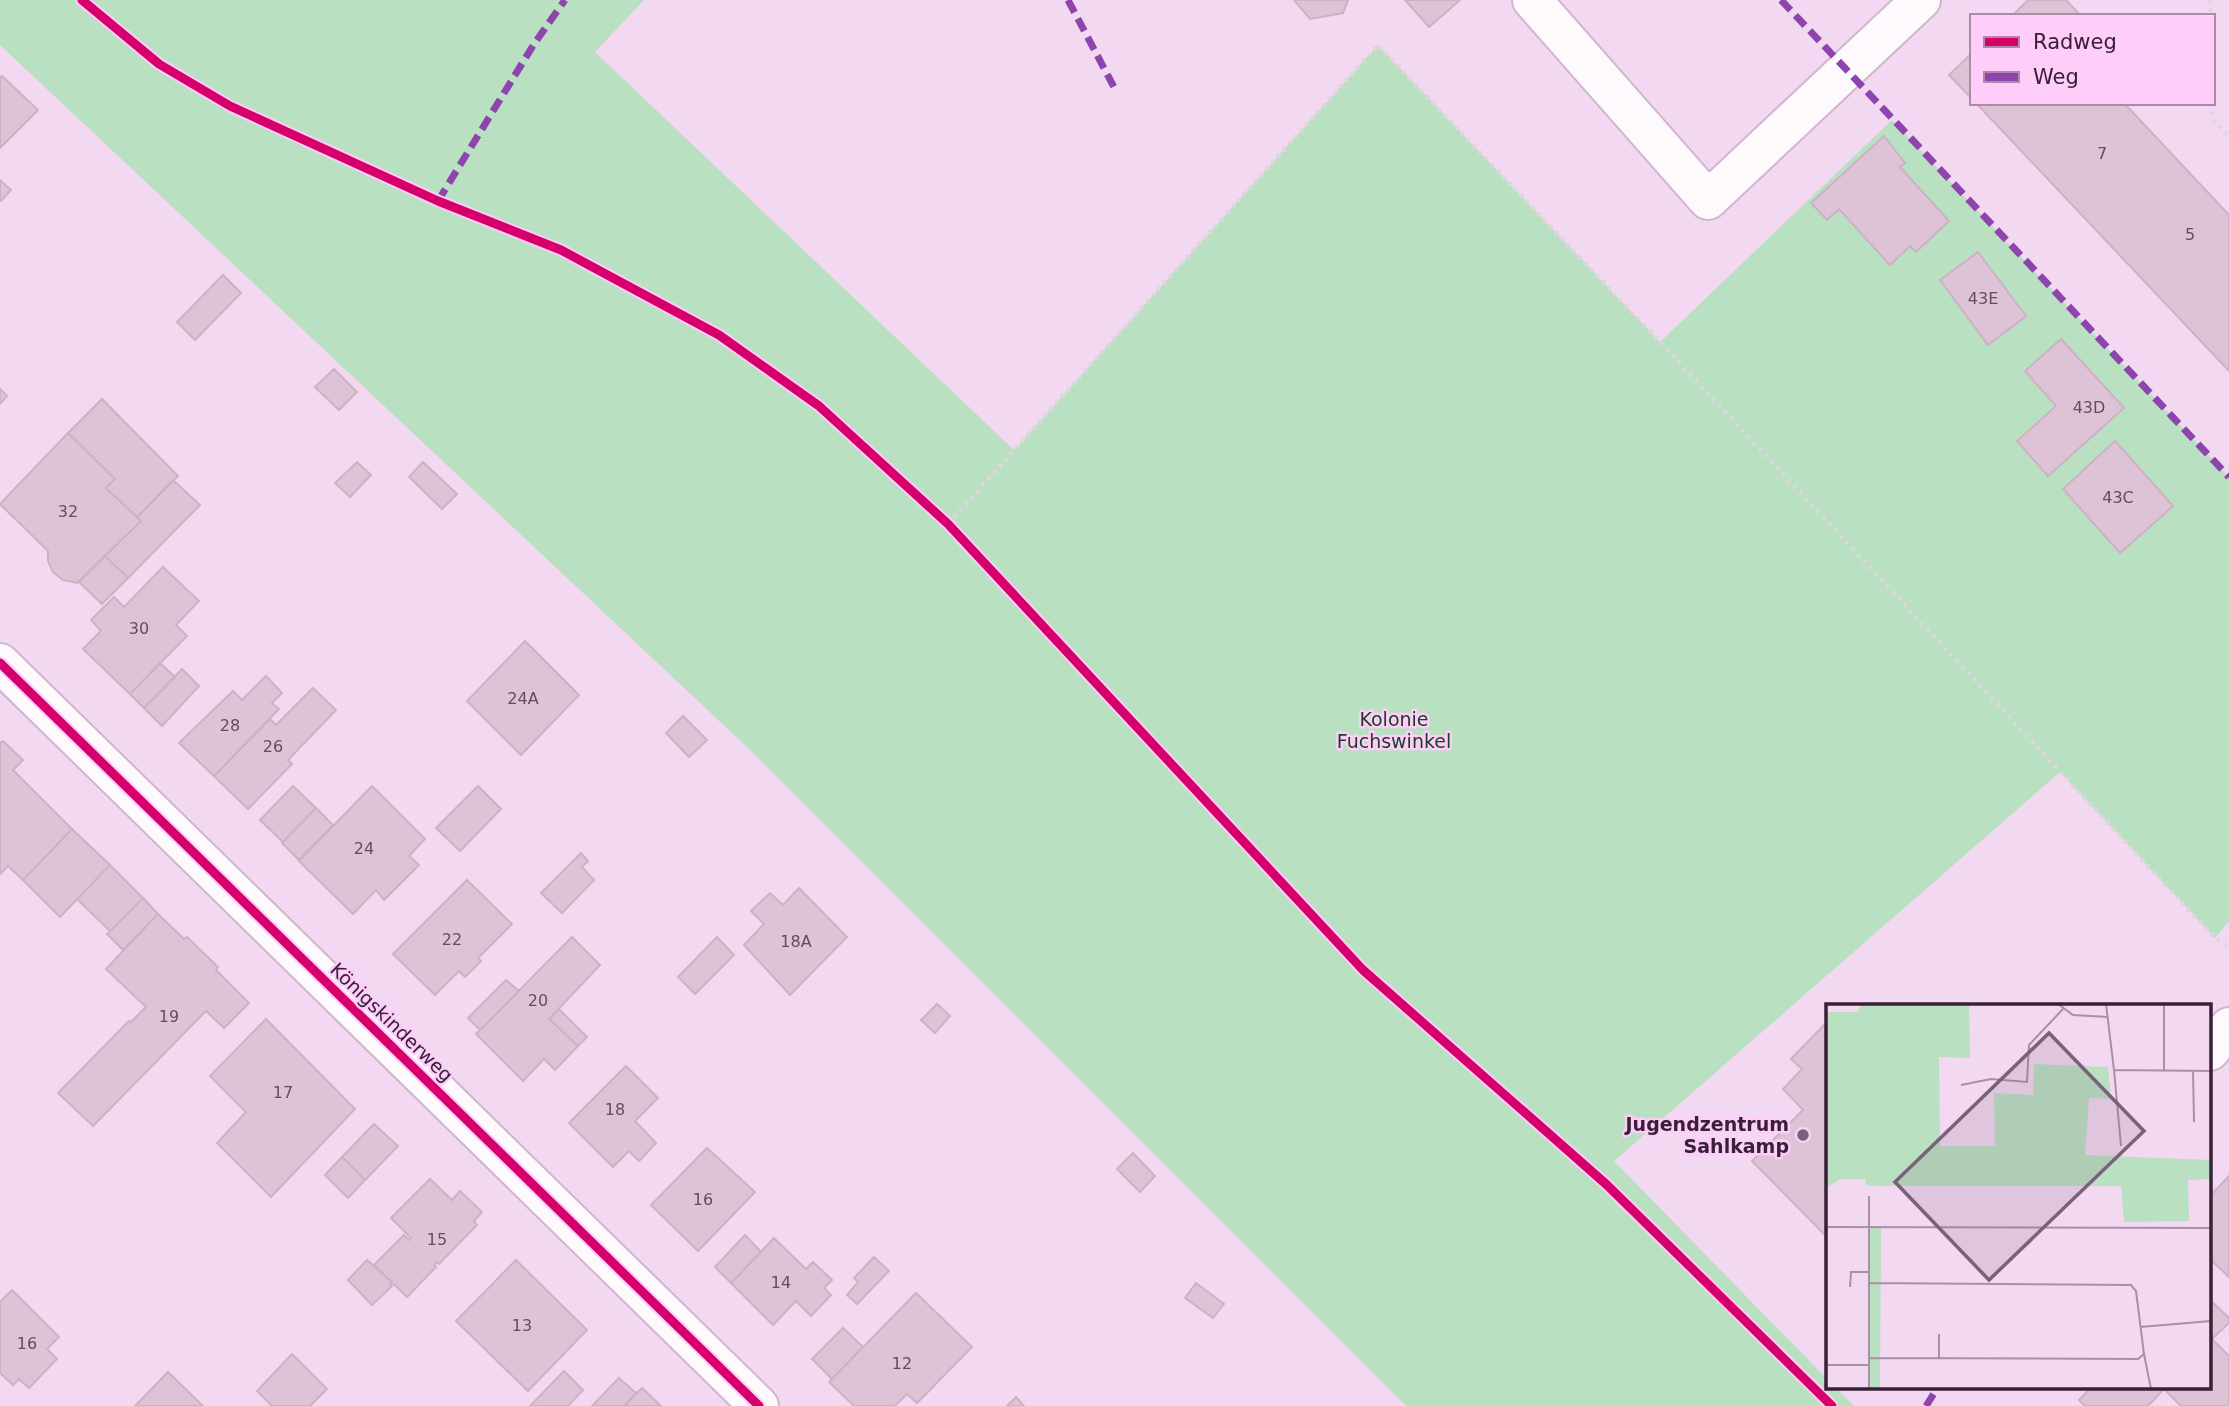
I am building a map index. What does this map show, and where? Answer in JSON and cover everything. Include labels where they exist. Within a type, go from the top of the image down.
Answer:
[{"type":"street","points":[[1532,0],[1708,201],[1921,0]]},
{"type":"street","name":"Königskinderweg","points":[[0,663],[759,1406]]},
{"type":"street","points":[[2212,1048],[2229,1027]]},
{"type":"path","points":[[948,524],[1378,45],[1660,342],[2215,938],[2229,948]]},
{"type":"path","points":[[2212,105],[2212,120],[2229,137]]},
{"type":"green space","name":"Kolonie Fuchswinkel","points":[[0,0],[644,0],[595,52],[1014,450],[1378,45],[1660,342],[1892,120],[2229,477],[2229,921],[2215,938],[2060,772],[1614,1161],[1826,1378],[1826,1388],[1836,1388],[1854,1406],[1406,1406],[748,748],[0,45]]},
{"type":"building","points":[[1294,0],[1348,0],[1343,13],[1310,19]]},
{"type":"building","points":[[1405,0],[1460,0],[1429,27]]},
{"type":"building","points":[[2028,0],[2066,0],[2079,14],[2014,14]]},
{"type":"building","points":[[1970,55],[1970,97],[1949,75]]},
{"type":"building","points":[[2,76],[38,110],[0,148],[0,78]]},
{"type":"building","points":[[1978,105],[2126,105],[2229,215],[2229,371]]},
{"type":"building","points":[[1884,136],[1905,163],[1900,167],[1949,221],[1916,252],[1910,246],[1890,265],[1839,209],[1827,220],[1811,203]]},
{"type":"building","points":[[0,180],[11,190],[1,201],[0,200]]},
{"type":"building","points":[[1978,252],[2026,316],[1988,345],[1940,280]]},
{"type":"building","points":[[223,275],[241,293],[195,340],[177,322]]},
{"type":"building","points":[[2061,339],[2124,408],[2048,476],[2017,441],[2056,406],[2025,371]]},
{"type":"building","points":[[334,369],[357,392],[339,410],[315,387]]},
{"type":"building","points":[[0,389],[7,396],[0,404]]},
{"type":"building","points":[[102,399],[178,476],[137,517],[106,488],[115,479],[68,433]]},
{"type":"building","points":[[68,433],[115,479],[106,488],[141,521],[77,583],[63,580],[53,572],[48,561],[48,551],[0,504]]},
{"type":"building","points":[[2115,441],[2173,506],[2120,553],[2063,489]]},
{"type":"building","points":[[357,462],[371,475],[350,497],[335,483]]},
{"type":"building","points":[[423,462],[457,494],[442,509],[409,477]]},
{"type":"building","points":[[173,480],[200,505],[128,578],[105,556],[141,521],[137,517]]},
{"type":"building","points":[[105,556],[128,578],[102,604],[79,582]]},
{"type":"building","points":[[163,567],[199,601],[176,625],[187,636],[130,694],[83,649],[101,631],[91,620],[114,597],[124,607]]},
{"type":"building","points":[[525,641],[579,695],[521,755],[467,701]]},
{"type":"building","points":[[160,663],[175,677],[144,708],[130,694]]},
{"type":"building","points":[[182,669],[199,686],[162,726],[144,708]]},
{"type":"building","points":[[266,676],[282,693],[272,703],[279,709],[214,776],[179,743],[233,691],[242,700]]},
{"type":"building","points":[[313,688],[336,710],[288,760],[292,764],[248,809],[214,776],[270,719],[276,725]]},
{"type":"building","points":[[683,716],[707,740],[689,757],[666,733]]},
{"type":"building","points":[[3,741],[23,760],[13,770],[72,829],[23,880],[8,866],[0,874],[0,743]]},
{"type":"building","points":[[293,786],[316,808],[283,842],[260,820]]},
{"type":"building","points":[[372,786],[425,839],[409,856],[419,865],[384,900],[376,890],[353,914],[299,861]]},
{"type":"building","points":[[478,786],[501,809],[460,851],[436,828]]},
{"type":"building","points":[[316,808],[333,825],[299,860],[282,843]]},
{"type":"building","points":[[72,829],[110,865],[60,917],[23,880]]},
{"type":"building","points":[[581,853],[588,861],[582,867],[594,880],[562,913],[541,893]]},
{"type":"building","points":[[110,865],[143,898],[110,931],[77,899]]},
{"type":"building","points":[[467,880],[512,924],[478,958],[481,961],[465,977],[459,971],[435,995],[393,954]]},
{"type":"building","points":[[799,888],[847,937],[790,995],[744,945],[764,924],[751,911],[770,893],[783,905]]},
{"type":"building","points":[[143,898],[158,914],[123,950],[107,934]]},
{"type":"building","points":[[158,914],[218,967],[216,970],[249,1003],[224,1028],[206,1011],[93,1126],[58,1093],[146,1007],[106,969]]},
{"type":"building","points":[[572,937],[600,965],[549,1019],[578,1046],[555,1070],[544,1059],[523,1081],[476,1034]]},
{"type":"building","points":[[717,937],[734,955],[695,994],[678,977]]},
{"type":"building","points":[[506,980],[519,991],[480,1030],[468,1018]]},
{"type":"building","points":[[937,1004],[950,1016],[935,1033],[921,1020]]},
{"type":"building","points":[[559,1009],[587,1037],[578,1046],[549,1019]]},
{"type":"building","points":[[266,1019],[355,1109],[271,1197],[217,1143],[246,1112],[210,1076]]},
{"type":"building","name":"Jugendzentrum Sahlkamp","points":[[1824,1025],[1826,1027],[1826,1236],[1752,1161],[1803,1110],[1783,1089],[1802,1069],[1791,1059]]},
{"type":"building","points":[[626,1066],[658,1098],[635,1121],[656,1143],[639,1161],[629,1151],[613,1167],[569,1123]]},
{"type":"building","points":[[374,1124],[398,1146],[365,1180],[342,1157]]},
{"type":"building","points":[[707,1148],[755,1192],[698,1251],[651,1205]]},
{"type":"building","points":[[1133,1153],[1155,1176],[1140,1192],[1117,1169]]},
{"type":"building","points":[[342,1157],[365,1180],[348,1198],[325,1175]]},
{"type":"building","points":[[2229,1176],[2229,1277],[2212,1261],[2212,1194]]},
{"type":"building","points":[[430,1179],[452,1200],[460,1191],[482,1212],[474,1221],[477,1225],[439,1264],[436,1262],[436,1267],[407,1297],[374,1265],[404,1235],[409,1240],[411,1238],[391,1218]]},
{"type":"building","points":[[745,1235],[761,1252],[731,1283],[715,1267]]},
{"type":"building","points":[[774,1238],[806,1269],[813,1262],[832,1280],[824,1288],[831,1295],[811,1316],[796,1301],[773,1325],[731,1283]]},
{"type":"building","points":[[874,1257],[889,1271],[857,1304],[847,1295],[858,1282],[854,1278]]},
{"type":"building","points":[[367,1260],[392,1282],[392,1286],[372,1305],[348,1280]]},
{"type":"building","points":[[516,1260],[587,1330],[528,1391],[456,1321]]},
{"type":"building","points":[[1196,1283],[1224,1304],[1213,1318],[1185,1298]]},
{"type":"building","points":[[12,1290],[59,1337],[47,1349],[57,1359],[29,1388],[19,1379],[13,1385],[0,1373],[0,1302]]},
{"type":"building","points":[[916,1293],[972,1347],[917,1403],[907,1394],[895,1406],[854,1406],[829,1382]]},
{"type":"building","points":[[2212,1302],[2229,1318],[2229,1323],[2212,1339]]},
{"type":"building","points":[[843,1328],[863,1347],[832,1379],[812,1359]]},
{"type":"building","points":[[2212,1339],[2229,1356],[2229,1406],[2181,1406],[2164,1389],[2148,1406],[2085,1406],[2079,1400],[2090,1388],[2212,1388]]},
{"type":"building","points":[[292,1354],[327,1389],[310,1406],[272,1406],[257,1391]]},
{"type":"building","points":[[564,1371],[583,1390],[568,1406],[530,1406]]},
{"type":"building","points":[[168,1372],[203,1406],[135,1406]]},
{"type":"building","points":[[619,1378],[636,1393],[624,1406],[592,1406]]},
{"type":"building","points":[[642,1388],[661,1406],[624,1406]]},
{"type":"building","points":[[1016,1397],[1024,1406],[1007,1406]]},
{"type":"marked path","points":[[438,201],[534,44],[565,0]]},
{"type":"marked path","points":[[1068,0],[1115,89]]},
{"type":"marked path","points":[[1781,0],[2229,477]]},
{"type":"marked path","points":[[1926,1406],[1937,1388]]},
{"type":"cycle path","points":[[82,0],[159,64],[230,106],[438,201],[561,250],[719,335],[819,406],[948,524],[1363,970],[1607,1185],[1832,1406]]},
{"type":"cycle path","points":[[0,663],[759,1406]]},
{"type":"place","name":"Jugendzentrum Sahlkamp","points":[[1803,1135]]}]
